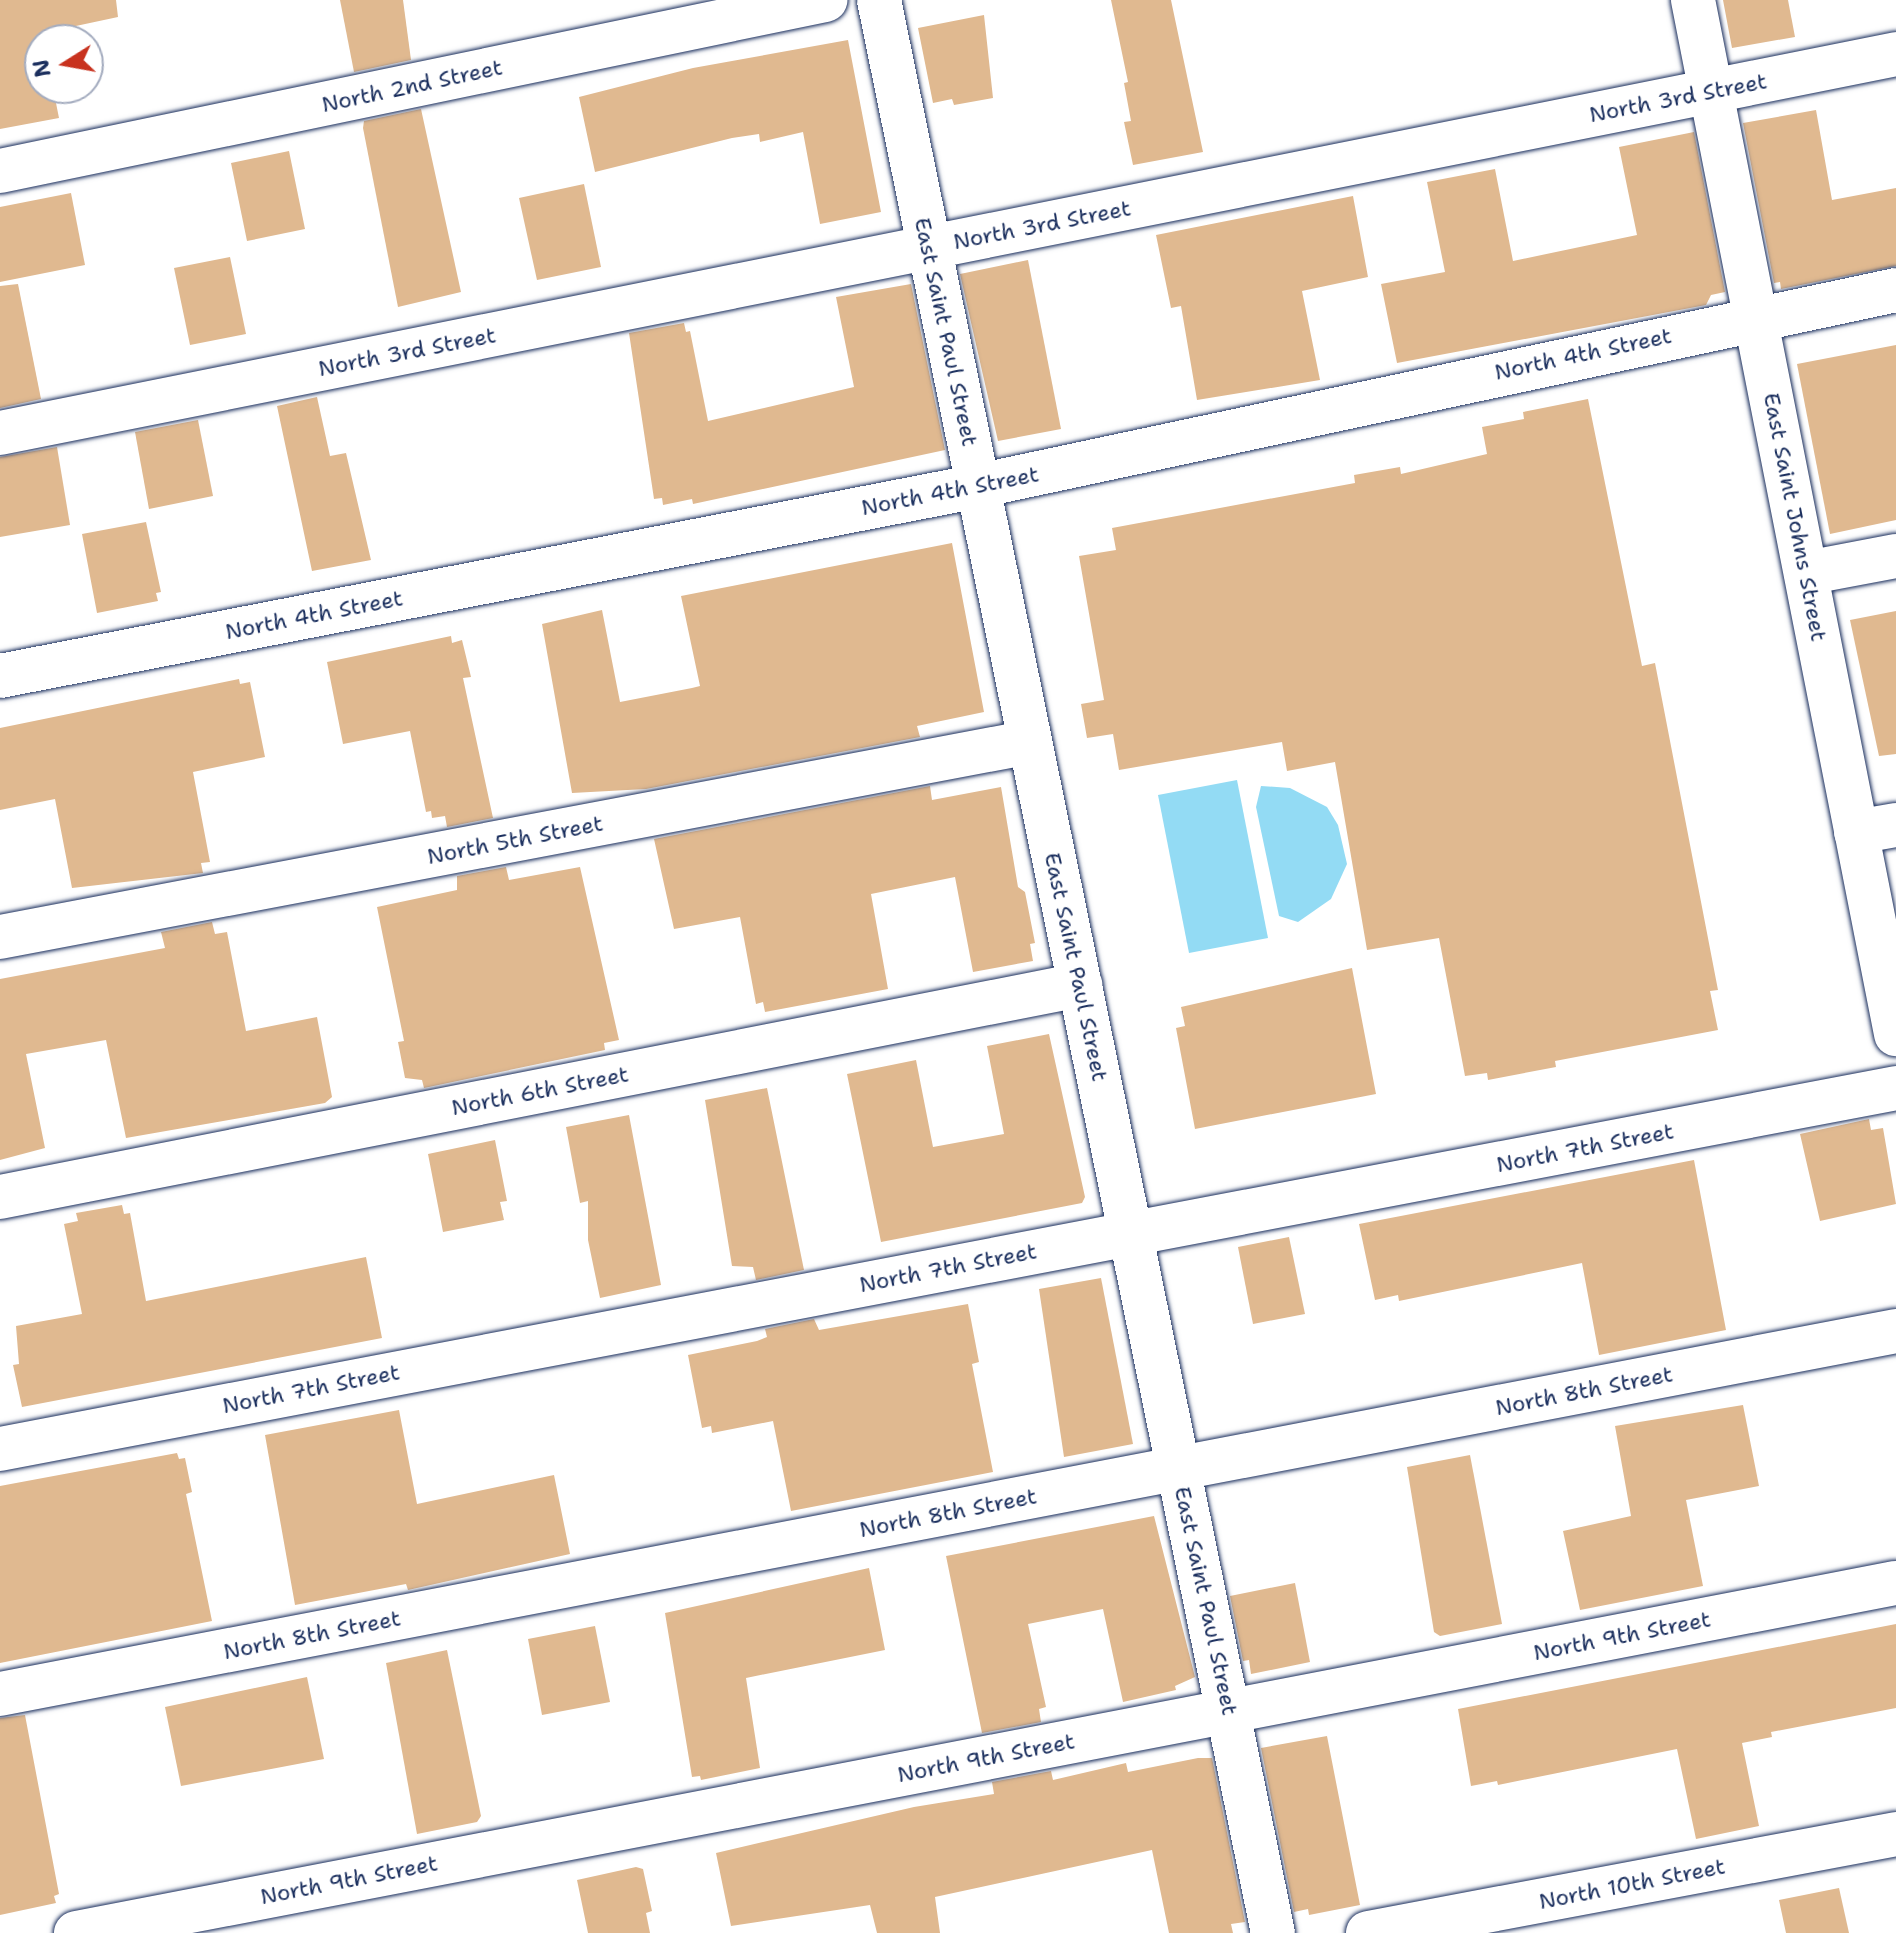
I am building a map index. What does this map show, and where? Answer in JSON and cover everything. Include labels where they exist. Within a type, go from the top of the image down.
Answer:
[{"type":"lane","name":"North 2nd Street","points":[[0,171],[825,0]]},
{"type":"lane","name":"East Saint Paul Street","points":[[879,0],[1273,1933]]},
{"type":"lane","name":"East Saint Johns Street","points":[[1693,0],[1806,573],[1876,829],[1896,1034]]},
{"type":"lane","name":"North 3rd Street","points":[[0,433],[1896,54]]},
{"type":"lane","name":"North 4th Street","points":[[0,676],[978,486],[1755,316],[1896,290]]},
{"type":"lane","points":[[1806,573],[1896,556]]},
{"type":"lane","name":"North 5th Street","points":[[0,937],[1030,742]]},
{"type":"lane","name":"North 6th Street","points":[[0,1197],[1080,985]]},
{"type":"lane","name":"North 7th Street","points":[[0,1449],[1896,1088]]},
{"type":"lane","name":"North 8th Street","points":[[0,1694],[1896,1331]]},
{"type":"lane","name":"North 9th Street","points":[[76,1933],[1896,1583]]},
{"type":"lane","name":"North 10th Street","points":[[1368,1933],[1896,1834]]},
{"type":"water","points":[[1237,780],[1268,938],[1189,953],[1158,795]]},
{"type":"water","points":[[1261,786],[1290,788],[1327,807],[1338,825],[1347,864],[1331,899],[1298,922],[1279,916],[1256,807]]},
{"type":"building","points":[[0,0],[116,0],[118,17],[85,24],[24,24],[24,104],[56,104],[59,118],[0,129]]},
{"type":"building","points":[[340,0],[403,0],[411,60],[354,72]]},
{"type":"building","points":[[1111,0],[1171,0],[1203,152],[1133,165],[1124,122],[1131,121],[1124,83],[1128,82]]},
{"type":"building","points":[[1723,0],[1788,0],[1795,37],[1732,48]]},
{"type":"building","points":[[984,15],[993,98],[954,105],[952,99],[933,103],[918,28]]},
{"type":"building","points":[[848,40],[881,212],[820,224],[803,132],[760,142],[759,134],[732,138],[595,172],[579,97],[693,68]]},
{"type":"building","points":[[421,109],[461,292],[398,307],[363,128],[364,121]]},
{"type":"building","points":[[1816,110],[1832,200],[1896,188],[1896,266],[1781,289],[1780,282],[1774,283],[1743,123]]},
{"type":"building","points":[[1694,132],[1725,292],[1711,295],[1706,305],[1397,363],[1381,284],[1445,272],[1427,182],[1495,169],[1513,261],[1637,235],[1619,147]]},
{"type":"building","points":[[289,151],[305,229],[247,241],[231,163]]},
{"type":"building","points":[[584,184],[601,267],[537,280],[519,198]]},
{"type":"building","points":[[71,193],[85,265],[0,282],[0,207]]},
{"type":"building","points":[[1353,196],[1368,277],[1302,291],[1320,380],[1197,400],[1181,306],[1171,308],[1156,235]]},
{"type":"building","points":[[230,257],[246,334],[190,345],[174,268]]},
{"type":"building","points":[[1028,260],[1061,429],[998,441],[960,274]]},
{"type":"building","points":[[18,284],[41,399],[0,408],[0,286]]},
{"type":"building","points":[[911,284],[945,450],[693,504],[692,499],[663,505],[662,498],[654,499],[629,333],[684,323],[686,332],[690,331],[708,421],[854,387],[836,297]]},
{"type":"building","points":[[1896,345],[1896,520],[1830,534],[1797,364]]},
{"type":"building","points":[[317,397],[330,456],[346,453],[371,560],[312,571],[277,406]]},
{"type":"building","points":[[1588,399],[1642,666],[1655,663],[1718,990],[1710,991],[1718,1030],[1555,1061],[1556,1067],[1488,1080],[1487,1073],[1465,1076],[1439,938],[1367,950],[1335,762],[1287,771],[1282,742],[1119,770],[1113,734],[1087,738],[1081,704],[1104,700],[1079,556],[1116,550],[1112,528],[1355,483],[1354,475],[1400,467],[1401,474],[1487,454],[1482,427],[1524,419],[1523,412]]},
{"type":"building","points":[[198,420],[213,496],[149,509],[135,432]]},
{"type":"building","points":[[57,447],[70,525],[0,537],[0,457]]},
{"type":"building","points":[[146,522],[161,592],[156,593],[158,601],[97,613],[82,534]]},
{"type":"building","points":[[952,543],[984,712],[917,726],[920,737],[646,789],[572,793],[542,624],[602,610],[620,702],[692,688],[700,686],[681,596]]},
{"type":"building","points":[[1896,611],[1896,754],[1879,756],[1850,620]]},
{"type":"building","points":[[451,636],[452,643],[462,640],[471,677],[463,678],[493,818],[447,827],[445,816],[432,818],[431,811],[426,812],[410,731],[343,744],[327,662]]},
{"type":"building","points":[[239,679],[240,684],[250,682],[265,757],[193,772],[210,862],[201,863],[203,873],[72,888],[55,799],[0,810],[0,728]]},
{"type":"building","points":[[930,786],[932,800],[1001,787],[1018,887],[1025,892],[1035,943],[1030,944],[1033,961],[973,972],[955,877],[871,894],[888,989],[765,1012],[763,1002],[756,1004],[740,917],[674,929],[654,839]]},
{"type":"building","points":[[506,867],[509,880],[580,867],[619,1040],[604,1043],[605,1050],[424,1088],[422,1080],[405,1078],[398,1042],[404,1041],[377,907],[457,890],[457,876]]},
{"type":"building","points":[[212,922],[215,934],[227,932],[246,1031],[317,1017],[332,1097],[325,1103],[126,1138],[106,1040],[26,1054],[45,1148],[0,1160],[0,979],[165,948],[161,932]]},
{"type":"building","points":[[1352,968],[1376,1094],[1195,1129],[1176,1028],[1185,1026],[1181,1007]]},
{"type":"building","points":[[1049,1034],[1085,1197],[1082,1203],[881,1242],[847,1074],[916,1060],[933,1147],[1004,1134],[987,1046]]},
{"type":"building","points":[[767,1088],[804,1270],[756,1280],[753,1267],[732,1266],[705,1100]]},
{"type":"building","points":[[629,1115],[661,1285],[600,1298],[588,1240],[588,1201],[580,1203],[566,1127]]},
{"type":"building","points":[[1869,1119],[1871,1130],[1883,1128],[1896,1204],[1820,1221],[1800,1134]]},
{"type":"building","points":[[495,1140],[507,1201],[500,1202],[504,1220],[443,1232],[428,1154]]},
{"type":"building","points":[[1694,1160],[1726,1330],[1599,1355],[1582,1263],[1399,1301],[1398,1295],[1375,1300],[1359,1224]]},
{"type":"building","points":[[122,1205],[124,1214],[130,1213],[146,1301],[366,1257],[382,1338],[22,1407],[13,1365],[19,1364],[16,1326],[82,1314],[64,1224],[78,1221],[76,1213]]},
{"type":"building","points":[[1289,1237],[1305,1314],[1253,1324],[1238,1247]]},
{"type":"building","points":[[1101,1278],[1133,1444],[1064,1457],[1039,1289]]},
{"type":"building","points":[[968,1304],[979,1362],[972,1364],[993,1472],[791,1511],[773,1421],[712,1433],[711,1426],[702,1428],[688,1355],[757,1341],[767,1337],[765,1329],[814,1319],[819,1330]]},
{"type":"building","points":[[1743,1405],[1759,1486],[1686,1500],[1703,1586],[1580,1610],[1563,1531],[1631,1516],[1615,1426]]},
{"type":"building","points":[[399,1410],[417,1504],[554,1475],[570,1554],[408,1590],[406,1584],[295,1605],[265,1435]]},
{"type":"building","points":[[177,1453],[179,1459],[185,1458],[192,1492],[186,1494],[212,1621],[0,1663],[0,1486]]},
{"type":"building","points":[[1470,1455],[1502,1624],[1440,1636],[1434,1632],[1407,1467]]},
{"type":"building","points":[[1154,1516],[1195,1677],[1175,1686],[1176,1690],[1123,1702],[1103,1609],[1028,1624],[1046,1707],[1039,1709],[1041,1722],[982,1733],[946,1556]]},
{"type":"building","points":[[869,1568],[885,1650],[746,1678],[760,1768],[701,1780],[700,1776],[692,1777],[665,1613]]},
{"type":"building","points":[[1295,1583],[1310,1662],[1251,1674],[1249,1660],[1243,1661],[1230,1596]]},
{"type":"building","points":[[1896,1624],[1896,1708],[1771,1732],[1772,1737],[1742,1743],[1759,1826],[1696,1839],[1677,1749],[1498,1785],[1497,1781],[1471,1786],[1458,1709]]},
{"type":"building","points":[[595,1626],[610,1702],[542,1715],[528,1639]]},
{"type":"building","points":[[447,1650],[481,1816],[477,1822],[417,1834],[386,1663]]},
{"type":"building","points":[[307,1677],[324,1759],[181,1786],[165,1707]]},
{"type":"building","points":[[25,1715],[59,1894],[54,1896],[56,1903],[0,1915],[0,1718]]},
{"type":"building","points":[[1327,1736],[1360,1905],[1309,1915],[1308,1909],[1294,1912],[1261,1748]]},
{"type":"building","points":[[1212,1758],[1245,1922],[1231,1924],[1233,1933],[1169,1933],[1152,1850],[935,1897],[940,1933],[877,1933],[870,1905],[731,1926],[716,1853],[914,1807],[994,1794],[992,1782],[1051,1771],[1053,1780],[1126,1763],[1128,1772]]},
{"type":"building","points":[[636,1867],[643,1869],[652,1911],[646,1913],[650,1933],[588,1933],[577,1880]]},
{"type":"building","points":[[1839,1888],[1849,1933],[1786,1933],[1779,1900]]}]
